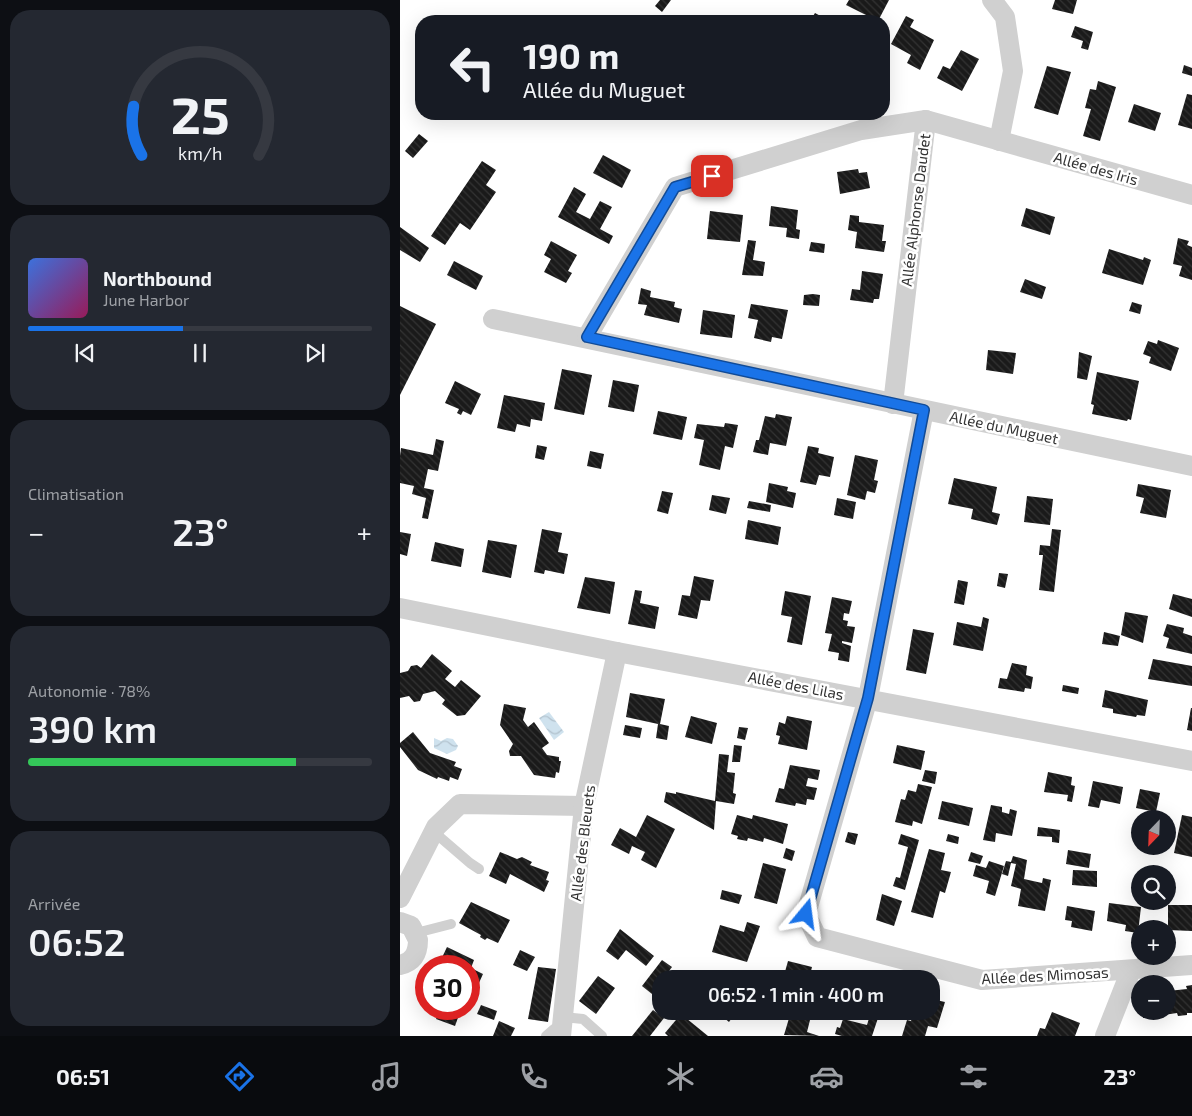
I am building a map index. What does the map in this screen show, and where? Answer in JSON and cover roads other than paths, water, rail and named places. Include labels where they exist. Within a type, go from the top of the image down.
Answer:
[{"type":"street","points":[[992,0],[1005,17],[1014,71],[999,141]]},
{"type":"street","name":"Allée des Iris","points":[[926,120],[1192,195]]},
{"type":"street","name":"Allée Alphonse Daudet","points":[[587,337],[675,187],[860,130],[926,120],[893,404]]},
{"type":"street","name":"Allée du Muguet","points":[[493,319],[587,337],[893,404],[1192,466]]},
{"type":"street","name":"Allée des Mimosas","points":[[924,410],[868,698],[806,914],[818,937],[982,980],[1192,965]]},
{"type":"street","name":"Allée des Lilas","points":[[400,608],[617,652],[868,698],[1192,761]]},
{"type":"street","name":"Allée des Bleuets","points":[[558,1030],[584,806],[617,652]]},
{"type":"street","points":[[400,898],[434,832],[460,804],[584,806]]},
{"type":"street","points":[[400,965],[410,961],[415,955],[418,940],[408,927]]},
{"type":"street","points":[[1105,1036],[1131,970]]},
{"type":"lane","points":[[434,832],[470,863],[479,868]]},
{"type":"lane","points":[[408,927],[451,924]]},
{"type":"lane","points":[[558,1030],[583,1020],[602,1036]]},
{"type":"water","points":[[549,712],[564,732],[554,740],[539,718]]},
{"type":"water","points":[[434,738],[441,741],[447,738],[453,739],[458,746],[456,750],[447,754],[434,748]]}]
